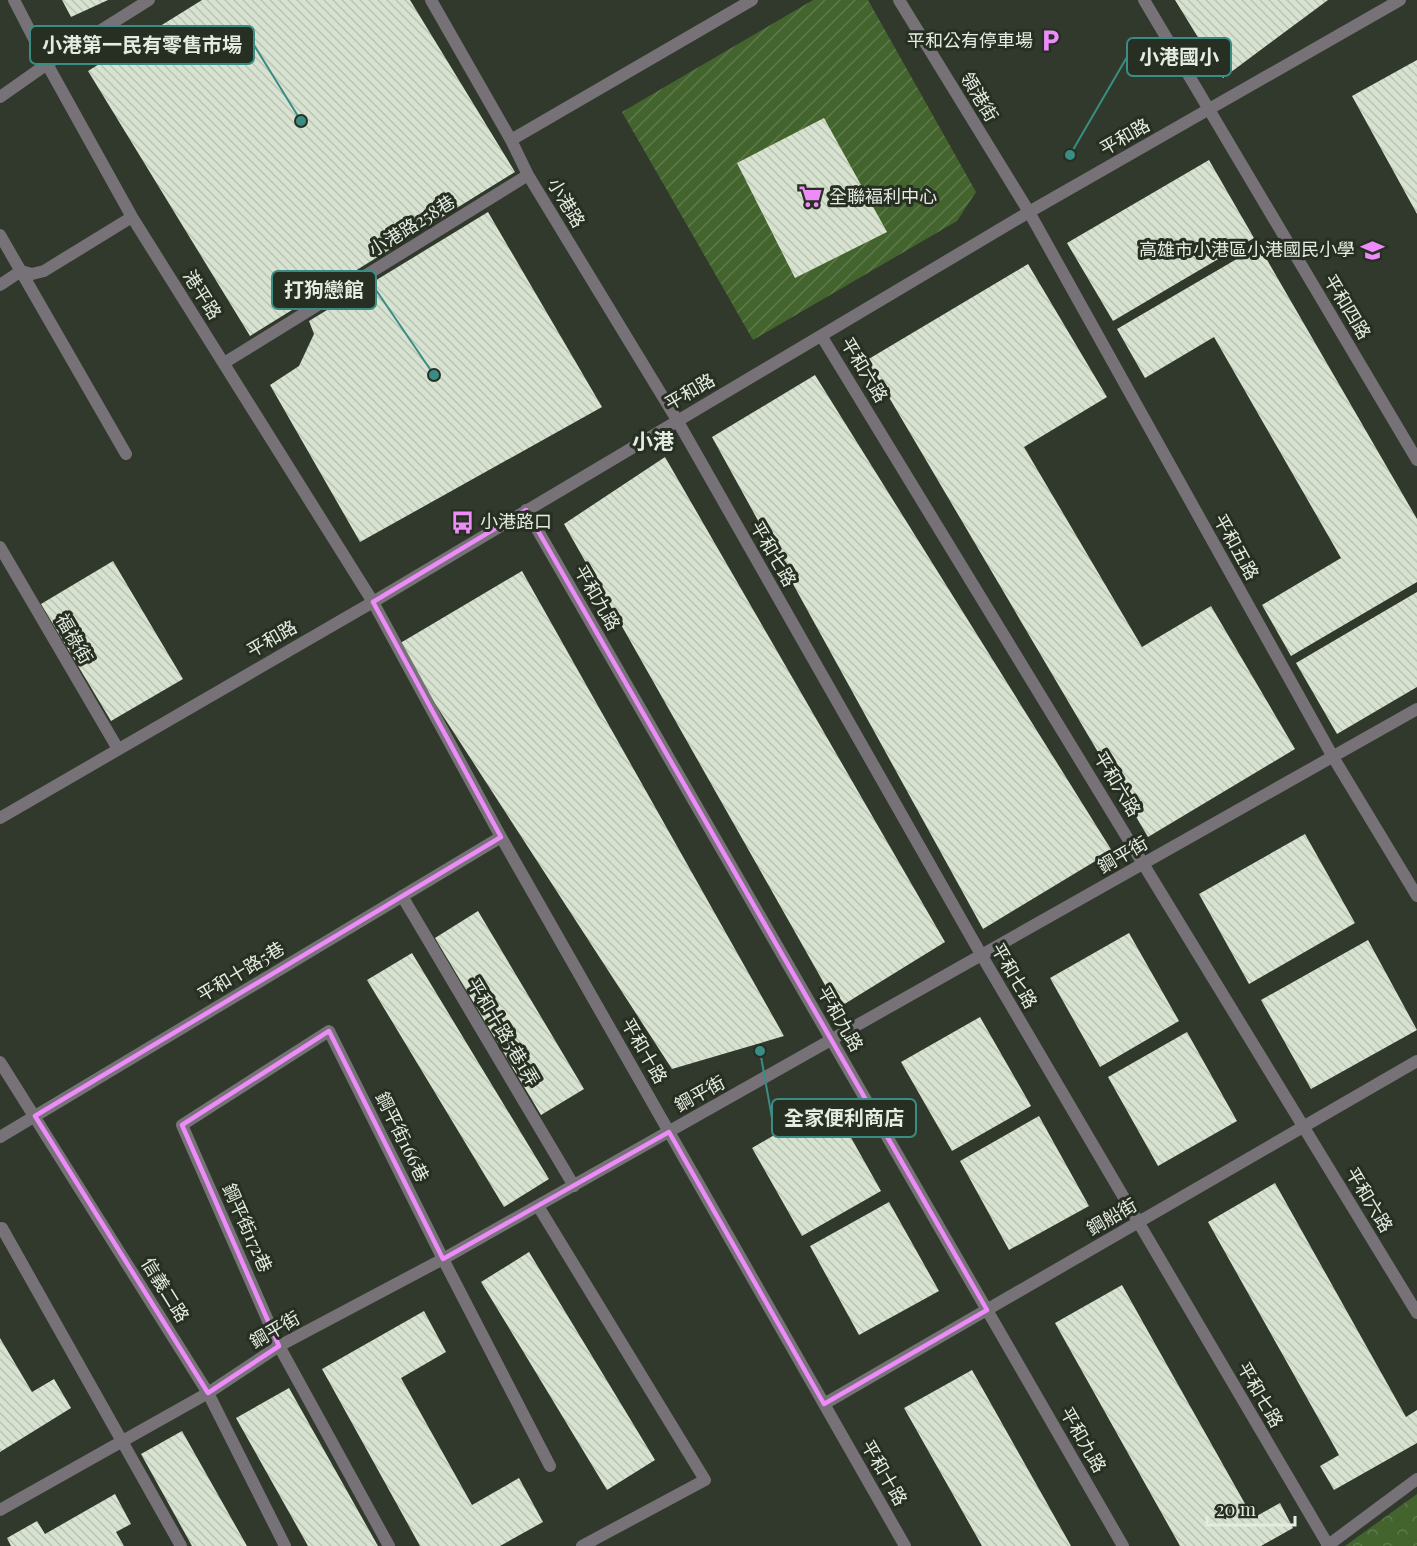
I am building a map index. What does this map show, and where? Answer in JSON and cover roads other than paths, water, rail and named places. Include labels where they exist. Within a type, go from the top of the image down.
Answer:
[{"type":"street","name":"港平路","points":[[14,0],[132,217],[373,602]]},
{"type":"street","points":[[0,97],[47,64],[149,0]]},
{"type":"street","name":"小港路","points":[[430,0],[511,140],[528,175],[676,420]]},
{"type":"street","points":[[511,140],[752,0]]},
{"type":"street","name":"領港街","points":[[899,0],[1029,212]]},
{"type":"street","name":"平和四路","points":[[1144,0],[1417,460]]},
{"type":"street","name":"平和路","points":[[0,818],[373,602],[1029,212],[1396,1]]},
{"type":"street","name":"小港路258巷","points":[[224,363],[528,175]]},
{"type":"street","name":"平和五路","points":[[1029,212],[1333,757],[1413,880],[1417,896]]},
{"type":"street","points":[[0,285],[21,271],[32,274],[44,272],[132,217]]},
{"type":"street","points":[[0,235],[126,454]]},
{"type":"street","name":"平和六路","points":[[822,337],[1417,1313]]},
{"type":"street","name":"平和七路","points":[[676,420],[982,956],[1327,1546]]},
{"type":"street","name":"平和九路","points":[[525,510],[1123,1546]]},
{"type":"street","name":"福祿街","points":[[0,547],[117,749]]},
{"type":"street","name":"平和十路","points":[[373,602],[501,837],[905,1546]]},
{"type":"street","name":"鋼平街","points":[[0,1510],[208,1393],[279,1346],[574,1186],[1417,709]]},
{"type":"street","name":"平和十路5巷","points":[[0,1137],[501,837]]},
{"type":"street","name":"平和十路5巷1弄","points":[[402,896],[574,1186]]},
{"type":"street","name":"鋼平街172巷","points":[[329,1031],[182,1125],[279,1346],[389,1546]]},
{"type":"street","name":"鋼平街166巷","points":[[329,1031],[550,1466]]},
{"type":"street","name":"鋼船街","points":[[824,1404],[1417,1061]]},
{"type":"street","name":"信義二路","points":[[0,1062],[208,1393],[285,1546]]},
{"type":"street","points":[[538,1206],[705,1480],[582,1546]]},
{"type":"street","points":[[2,1228],[181,1546]]},
{"type":"street","points":[[1327,1546],[1417,1479]]},
{"type":"place","name":"平和公有停車場","points":[[1051,41]]},
{"type":"place","name":"小港第一民有零售市場","points":[[301,121]]},
{"type":"place","name":"小港國小","points":[[1070,155]]},
{"type":"place","name":"全聯褔利中心","points":[[811,197]]},
{"type":"place","name":"高雄市小港區小港國民小學","points":[[1373,250]]},
{"type":"place","name":"打狗戀館","points":[[434,375]]},
{"type":"place","name":"小港路口","points":[[462,522]]},
{"type":"place","name":"全家便利商店","points":[[760,1051]]},
{"type":"district","name":"小港","points":[[653,442]]}]
